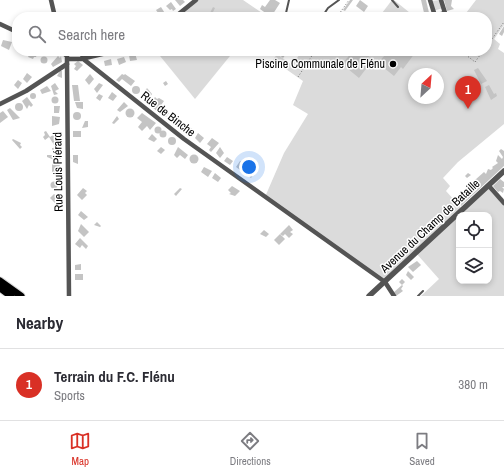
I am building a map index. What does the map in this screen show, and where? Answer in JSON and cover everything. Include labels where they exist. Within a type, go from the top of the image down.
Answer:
[{"type":"highway","points":[[0,281],[21,296]]},
{"type":"highway","points":[[0,288],[11,296]]},
{"type":"street","points":[[51,0],[54,12]]},
{"type":"street","points":[[181,12],[196,0]]},
{"type":"street","points":[[430,0],[433,12]]},
{"type":"street","points":[[441,0],[445,12]]},
{"type":"street","points":[[0,24],[12,30]]},
{"type":"street","points":[[65,56],[67,60]]},
{"type":"street","points":[[0,104],[26,91],[67,60],[91,56]]},
{"type":"street","name":"Rue de Binche","points":[[82,58],[184,139],[385,282]]},
{"type":"street","name":"Rue Louis Piérard","points":[[67,60],[69,296]]},
{"type":"street","name":"Avenue du Champ de Bataille","points":[[369,296],[504,171]]},
{"type":"street","points":[[489,186],[504,203]]},
{"type":"street","points":[[385,282],[394,296]]},
{"type":"lane","points":[[286,12],[289,0]]},
{"type":"lane","points":[[325,12],[328,8],[339,0]]},
{"type":"lane","points":[[392,0],[398,7]]},
{"type":"lane","points":[[418,296],[423,291]]},
{"type":"path","points":[[341,12],[349,0]]},
{"type":"path","points":[[492,39],[504,22]]},
{"type":"path","points":[[298,77],[312,56]]},
{"type":"path","points":[[467,56],[475,62],[479,56]]},
{"type":"shaded area","points":[[196,0],[243,0],[261,12],[181,12]]},
{"type":"shaded area","points":[[392,0],[394,0],[409,12],[383,12]]},
{"type":"shaded area","points":[[441,0],[443,8],[433,11],[430,1]]},
{"type":"shaded area","points":[[476,0],[504,0],[504,25],[494,39],[500,44],[498,49],[504,53],[504,124],[458,162],[443,178],[450,186],[446,191],[463,210],[489,186],[504,203],[504,296],[421,296],[439,279],[416,253],[385,282],[265,197],[284,153],[308,114],[293,105],[303,81],[273,60],[276,56],[280,56],[292,65],[298,56],[492,56],[492,12],[467,12]]},
{"type":"shaded area","points":[[160,56],[230,56],[195,99]]},
{"type":"building","points":[[175,0],[183,0],[185,2],[180,6]]},
{"type":"building","points":[[270,0],[275,0],[280,3],[274,12],[264,12],[260,9],[262,5],[265,7]]},
{"type":"building","points":[[350,0],[353,0],[345,11],[343,10]]},
{"type":"building","points":[[360,0],[368,6],[364,12],[356,6]]},
{"type":"building","points":[[421,0],[426,0],[429,12],[424,12]]},
{"type":"building","points":[[444,0],[452,0],[451,6],[454,9],[447,11]]},
{"type":"building","points":[[171,2],[176,9],[173,11],[166,6]]},
{"type":"building","points":[[161,7],[164,12],[157,12],[156,10]]},
{"type":"building","points":[[213,7],[215,8],[213,12],[210,12]]},
{"type":"building","points":[[504,26],[504,32],[502,36],[499,34]]},
{"type":"building","points":[[3,40],[12,42],[9,50],[1,46]]},
{"type":"building","points":[[28,56],[36,56],[33,59]]},
{"type":"building","points":[[44,56],[47,57],[47,63],[44,64],[41,63],[40,60],[41,57]]},
{"type":"building","points":[[58,56],[60,58],[61,56],[62,62],[53,67],[51,64]]},
{"type":"building","points":[[129,56],[136,56],[137,60],[130,61]]},
{"type":"building","points":[[349,56],[369,56],[368,58],[372,61],[359,78],[342,64]]},
{"type":"building","name":"Piscine Communale de Flénu","points":[[384,56],[413,56],[403,69],[401,67],[394,76],[378,63]]},
{"type":"building","points":[[124,57],[126,62],[119,65],[117,59]]},
{"type":"building","points":[[111,59],[112,65],[105,66],[104,61]]},
{"type":"building","points":[[78,61],[83,65],[77,71],[74,69],[76,66],[74,64]]},
{"type":"building","points":[[478,68],[487,81],[481,84],[474,70]]},
{"type":"building","points":[[60,71],[62,71],[62,78],[57,76]]},
{"type":"building","points":[[27,73],[32,77],[27,83],[23,79]]},
{"type":"building","points":[[90,74],[94,79],[89,85],[85,80]]},
{"type":"building","points":[[122,74],[125,74],[135,81],[131,86],[122,79],[119,82],[116,80]]},
{"type":"building","points":[[18,80],[22,83],[18,89],[14,85]]},
{"type":"building","points":[[166,81],[168,84],[165,86],[163,83]]},
{"type":"building","points":[[55,83],[59,89],[55,91],[58,94],[54,95],[51,86]]},
{"type":"building","points":[[99,83],[103,85],[97,93],[94,89]]},
{"type":"building","points":[[72,85],[78,85],[80,101],[74,101]]},
{"type":"building","points":[[489,85],[494,94],[496,93],[497,96],[491,100],[485,87]]},
{"type":"building","points":[[47,86],[51,91],[42,94],[40,90]]},
{"type":"building","points":[[134,86],[138,86],[140,90],[138,94],[134,94],[132,92],[132,88]]},
{"type":"building","points":[[147,88],[152,94],[147,101],[142,95]]},
{"type":"building","points":[[112,92],[117,96],[113,101],[108,98]]},
{"type":"building","points":[[33,93],[36,96],[33,99],[30,96]]},
{"type":"building","points":[[99,94],[103,96],[100,101],[96,98]]},
{"type":"building","points":[[27,97],[33,105],[31,107],[29,105],[27,109],[22,101]]},
{"type":"building","points":[[55,97],[58,100],[55,103],[52,100]]},
{"type":"building","points":[[155,97],[164,101],[157,111],[153,108],[155,106],[151,103]]},
{"type":"building","points":[[75,102],[83,102],[83,109],[77,108]]},
{"type":"building","points":[[124,102],[128,106],[120,112],[117,110]]},
{"type":"building","points":[[17,103],[21,103],[23,107],[21,111],[17,111],[15,109],[15,105]]},
{"type":"building","points":[[54,106],[60,106],[59,113],[54,113]]},
{"type":"building","points":[[10,108],[20,118],[13,120],[7,110]]},
{"type":"building","points":[[128,109],[132,109],[134,113],[132,117],[128,117],[126,115],[126,111]]},
{"type":"building","points":[[164,109],[169,113],[166,117],[161,113]]},
{"type":"building","points":[[3,111],[8,117],[0,123],[0,113]]},
{"type":"building","points":[[77,112],[80,113],[80,119],[77,120],[74,119],[73,116],[74,113]]},
{"type":"building","points":[[142,113],[156,123],[150,130],[147,126],[142,131],[138,127],[142,122],[137,118]]},
{"type":"building","points":[[52,116],[60,117],[59,124],[52,126]]},
{"type":"building","points":[[117,116],[119,119],[114,124],[112,123]]},
{"type":"building","points":[[175,117],[181,123],[177,126],[171,122]]},
{"type":"building","points":[[85,121],[88,121],[88,127],[82,128]]},
{"type":"building","points":[[186,125],[194,130],[190,135],[182,131]]},
{"type":"building","points":[[158,126],[161,127],[161,133],[158,134],[155,133],[154,130],[155,127]]},
{"type":"building","points":[[163,130],[166,131],[166,137],[163,138],[160,137],[159,134],[160,131]]},
{"type":"building","points":[[46,131],[50,137],[53,135],[59,141],[54,145],[49,137],[45,140],[43,137],[45,135],[44,132]]},
{"type":"building","points":[[73,131],[81,131],[81,137],[73,137]]},
{"type":"building","points":[[198,133],[204,138],[200,143],[195,138]]},
{"type":"building","points":[[152,134],[157,139],[154,142],[148,139]]},
{"type":"building","points":[[172,137],[175,138],[175,144],[172,145],[169,144],[168,141],[169,138]]},
{"type":"building","points":[[212,138],[219,143],[211,152],[209,150],[211,147],[207,144]]},
{"type":"building","points":[[13,139],[21,143],[20,145],[22,147],[20,149],[12,140]]},
{"type":"building","points":[[61,147],[61,151],[52,152],[52,148]]},
{"type":"building","points":[[161,147],[165,150],[161,154],[157,151]]},
{"type":"building","points":[[178,147],[188,155],[185,159],[180,155],[177,158],[174,155]]},
{"type":"building","points":[[220,147],[224,153],[220,158],[216,153]]},
{"type":"building","points":[[501,149],[504,151],[504,166],[461,206],[459,203],[462,200],[458,195],[461,192],[464,195],[467,189],[471,192],[474,189],[469,183],[470,182],[474,185],[476,184],[473,181],[484,172],[486,174],[488,169],[491,170],[493,168],[492,167],[498,163],[496,161],[498,155],[502,159],[503,157],[499,151]]},
{"type":"building","points":[[194,154],[199,159],[194,164],[189,159]]},
{"type":"building","points":[[47,155],[61,155],[61,159],[52,159],[47,157]]},
{"type":"building","points":[[73,155],[78,155],[78,164],[73,162]]},
{"type":"building","points":[[227,157],[233,161],[230,165],[224,161]]},
{"type":"building","points":[[240,161],[246,165],[243,172],[236,167]]},
{"type":"building","points":[[52,163],[60,163],[59,173],[52,173]]},
{"type":"building","points":[[204,167],[212,171],[208,177],[201,172]]},
{"type":"building","points":[[251,167],[256,171],[251,178],[246,174]]},
{"type":"building","points":[[215,173],[221,178],[218,182],[212,178]]},
{"type":"building","points":[[468,173],[471,175],[467,178],[465,176]]},
{"type":"building","points":[[500,179],[504,182],[504,187],[502,187],[504,189],[503,193],[500,191],[498,192],[493,186]]},
{"type":"building","points":[[54,181],[57,182],[57,188],[54,189],[51,188],[50,185],[51,182]]},
{"type":"building","points":[[232,186],[240,191],[235,196],[229,194],[231,193],[228,190]]},
{"type":"building","points":[[83,188],[87,191],[85,193],[87,195],[82,200],[77,195]]},
{"type":"building","points":[[180,188],[182,189],[176,196],[174,194]]},
{"type":"building","points":[[54,194],[60,199],[55,203],[50,198]]},
{"type":"building","points":[[81,211],[88,217],[84,220],[78,215]]},
{"type":"building","points":[[97,222],[101,226],[100,227],[94,225]]},
{"type":"building","points":[[81,224],[89,232],[84,237],[78,231]]},
{"type":"building","points":[[289,225],[293,230],[290,232],[293,234],[289,238],[285,234],[283,236],[280,234]]},
{"type":"building","points":[[264,230],[269,234],[266,237],[260,234]]},
{"type":"building","points":[[280,234],[285,239],[279,245],[274,240]]},
{"type":"building","points":[[80,238],[88,246],[86,249],[82,245],[80,248],[75,244]]},
{"type":"building","points":[[417,261],[421,265],[413,272],[408,267]]},
{"type":"building","points":[[81,264],[81,270],[75,270],[75,265]]},
{"type":"building","points":[[408,271],[414,277],[411,280],[406,275]]},
{"type":"building","points":[[75,274],[83,274],[83,280],[75,280]]},
{"type":"building","points":[[402,279],[405,282],[402,285],[399,282]]},
{"type":"building","points":[[402,285],[403,286],[401,289],[403,291],[396,296],[393,293]]},
{"type":"place","name":"Piscine Communale de Flénu","points":[[393,64]]},
{"type":"place","name":"Terrain du F.C. Flénu","points":[[468,109]]}]
